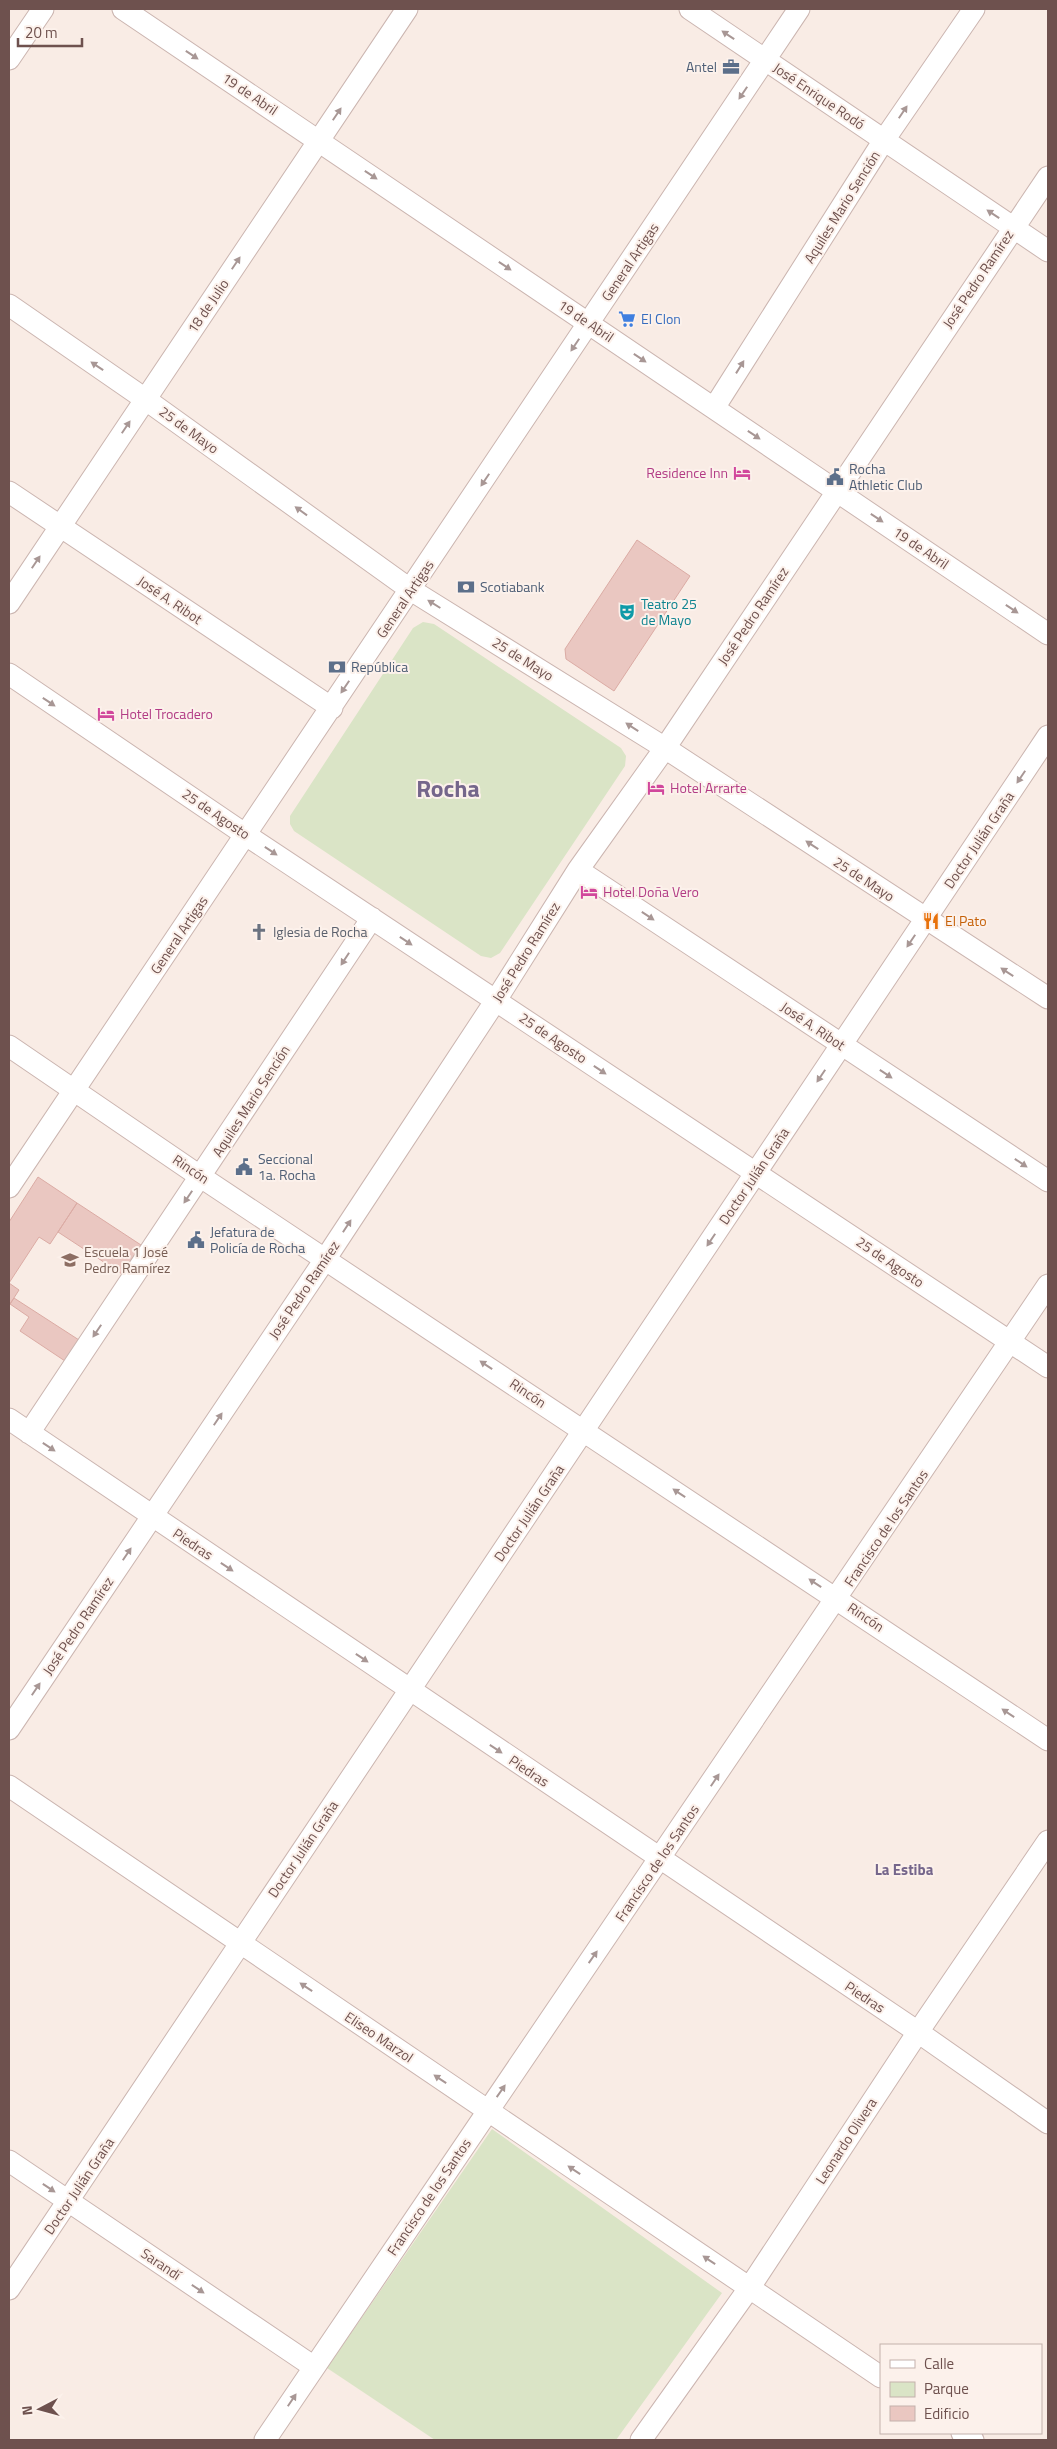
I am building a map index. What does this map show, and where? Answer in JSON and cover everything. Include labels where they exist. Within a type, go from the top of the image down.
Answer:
[{"type":"street","points":[[9,59],[43,9]]},
{"type":"street","name":"19 de Abril","points":[[123,9],[1048,634]]},
{"type":"street","name":"18 de Julio","points":[[9,603],[407,9]]},
{"type":"street","name":"José Enrique Rodó","points":[[690,9],[1048,251]]},
{"type":"street","name":"General Artigas","points":[[9,1187],[799,9]]},
{"type":"street","name":"Aquiles Mario Sención","points":[[714,408],[884,140],[974,9]]},
{"type":"street","name":"José Pedro Ramírez","points":[[9,1729],[326,1258],[496,1000],[578,870],[665,748],[1048,177]]},
{"type":"street","name":"25 de Mayo","points":[[9,305],[145,399],[411,590],[665,748],[1048,998]]},
{"type":"street","name":"José A. Ribot","points":[[9,492],[332,708]]},
{"type":"street","name":"25 de Agosto","points":[[9,674],[246,835],[1048,1367]]},
{"type":"street","name":"Doctor Julián Graña","points":[[9,2289],[1048,736]]},
{"type":"street","name":"José A. Ribot","points":[[578,870],[1048,1181]]},
{"type":"street","name":"Aquiles Mario Sención","points":[[29,1433],[372,918]]},
{"type":"street","name":"Rincón","points":[[9,1046],[1048,1740]]},
{"type":"street","name":"Francisco de los Santos","points":[[265,2440],[487,2111],[838,1599],[1048,1285]]},
{"type":"street","name":"Piedras","points":[[9,1419],[659,1860],[918,2032],[1048,2123]]},
{"type":"street","name":"Eliseo Marzol","points":[[9,1786],[880,2376]]},
{"type":"street","name":"Leonardo Olivera","points":[[641,2440],[750,2287],[918,2032],[1048,1841]]},
{"type":"street","name":"Sarandí","points":[[9,2161],[314,2368]]},
{"type":"green space","points":[[423,622],[434,624],[621,748],[626,756],[625,766],[500,953],[491,958],[481,956],[294,831],[290,824],[290,816],[413,628]]},
{"type":"green space","points":[[492,2129],[722,2293],[616,2440],[435,2440],[327,2368]]},
{"type":"building","name":"Teatro 25 de Mayo","points":[[637,540],[690,576],[614,691],[566,659],[565,649]]},
{"type":"building","points":[[38,1177],[77,1203],[50,1244],[39,1237],[9,1283],[9,1222]]},
{"type":"building","points":[[77,1203],[141,1245],[122,1274],[58,1232]]},
{"type":"building","points":[[9,1283],[19,1290],[10,1304],[9,1303]]},
{"type":"building","points":[[14,1298],[79,1340],[65,1361],[20,1331],[29,1317],[10,1304]]},
{"type":"place","name":"Antel","points":[[731,67]]},
{"type":"place","name":"El Clon","points":[[627,319]]},
{"type":"place","name":"Residence Inn","points":[[742,473]]},
{"type":"place","name":"Rocha Athletic Club","points":[[835,477]]},
{"type":"place","name":"Scotiabank","points":[[466,587]]},
{"type":"place","name":"Teatro 25 de Mayo","points":[[627,612]]},
{"type":"place","name":"República","points":[[337,667]]},
{"type":"place","name":"Hotel Trocadero","points":[[106,714]]},
{"type":"place","name":"Hotel Arrarte","points":[[656,788]]},
{"type":"place","name":"Hotel Doña Vero","points":[[589,892]]},
{"type":"place","name":"El Pato","points":[[931,921]]},
{"type":"place","name":"Iglesia de Rocha","points":[[259,932]]},
{"type":"place","name":"Seccional 1a. Rocha","points":[[244,1167]]},
{"type":"place","name":"Jefatura de Policía de Rocha","points":[[196,1240]]},
{"type":"place","name":"Escuela 1 José Pedro Ramírez","points":[[70,1260]]},
{"type":"district","name":"Rocha","points":[[448,789]]},
{"type":"district","name":"La Estiba","points":[[904,1870]]}]
